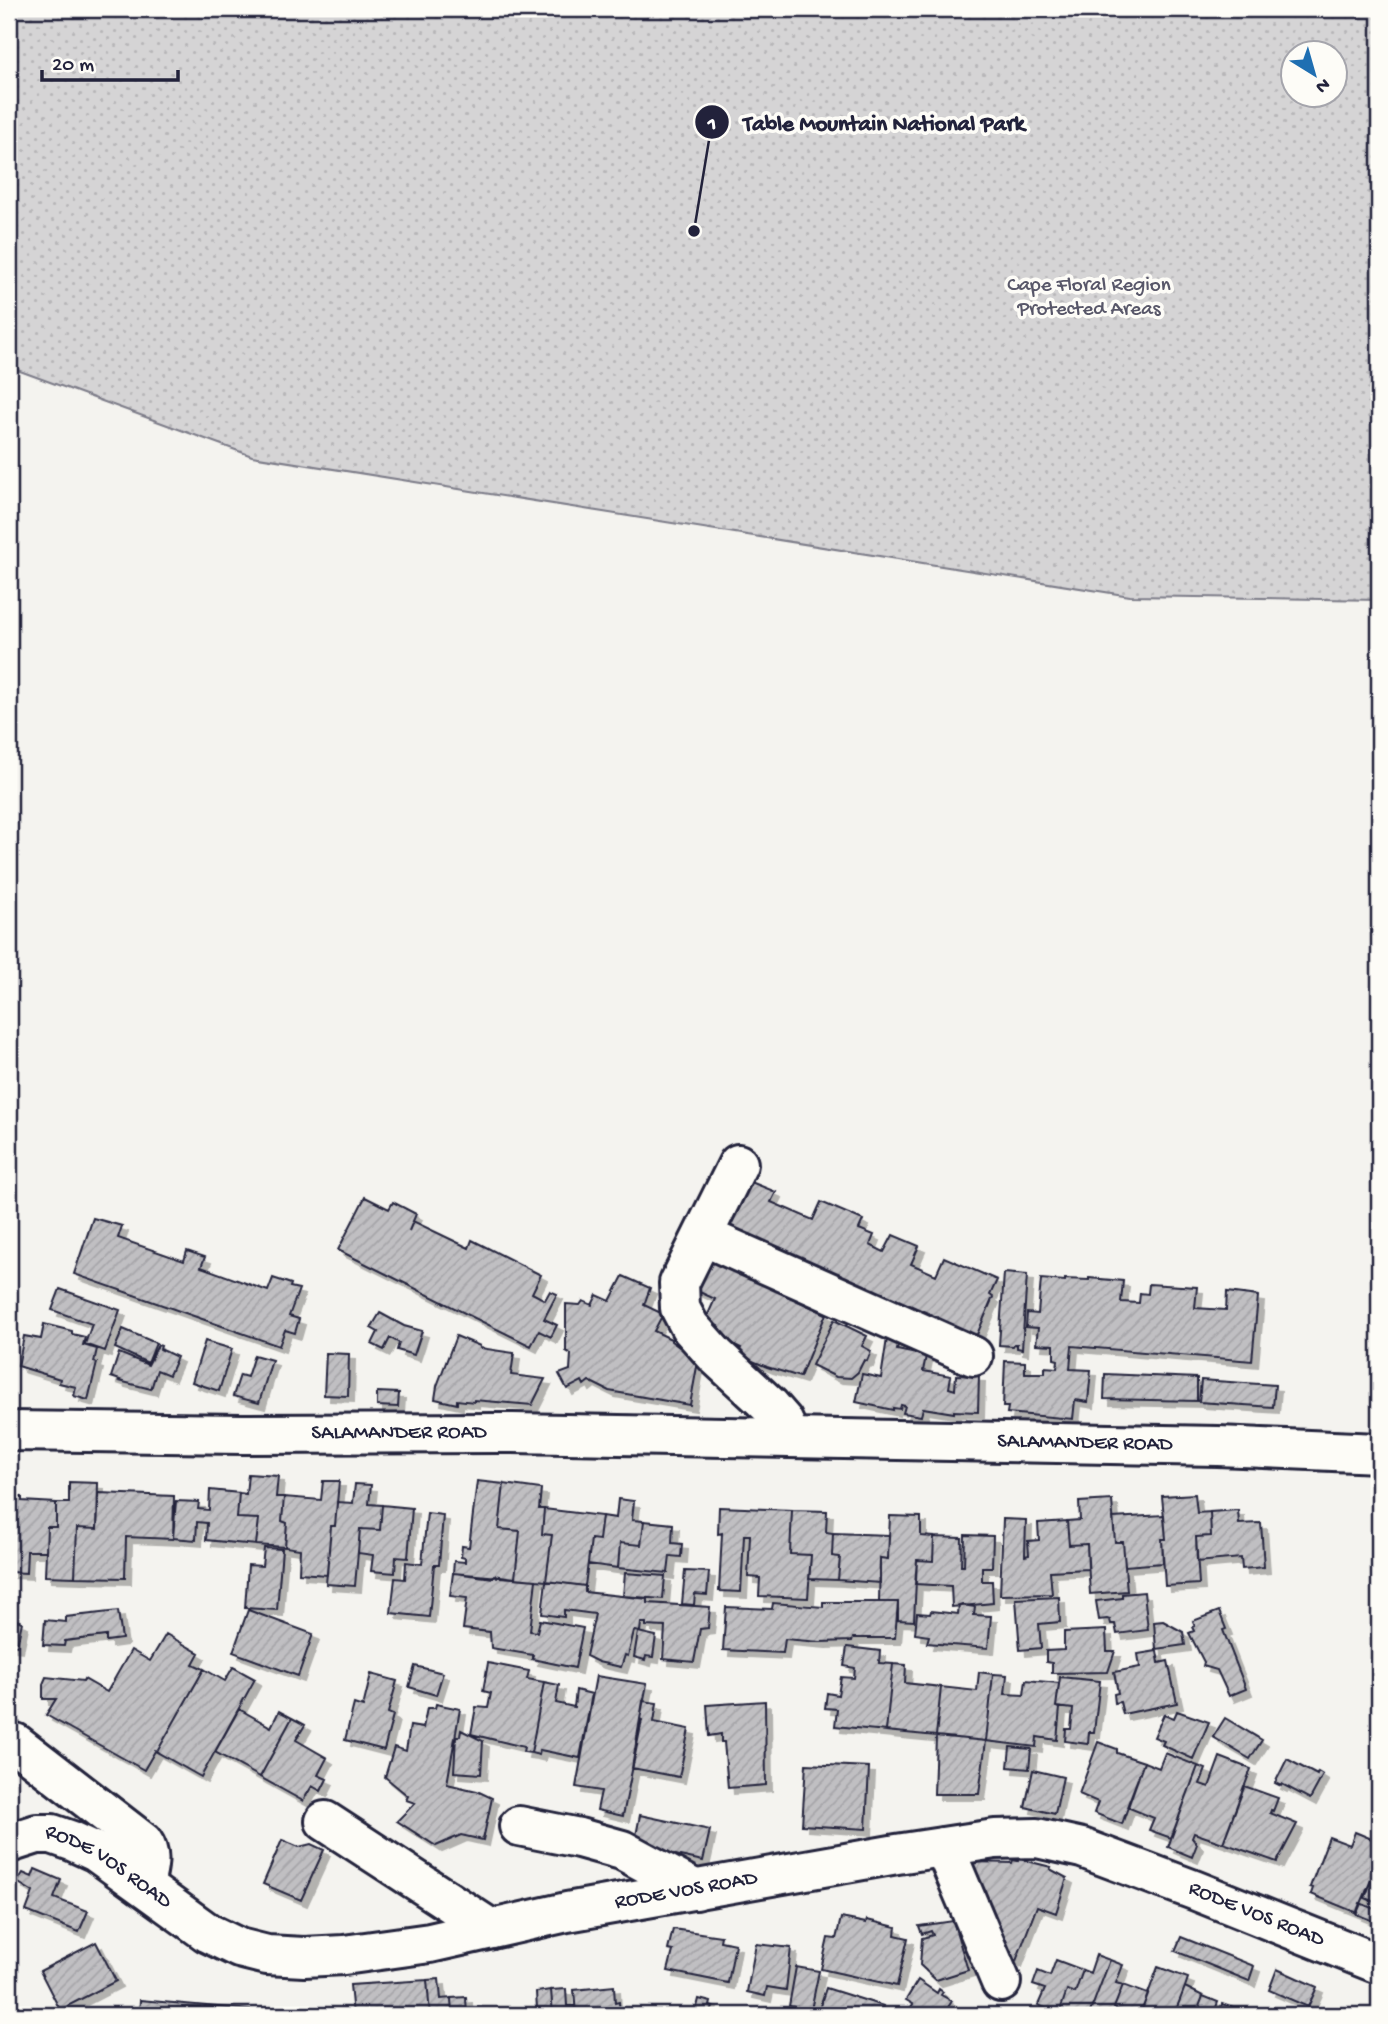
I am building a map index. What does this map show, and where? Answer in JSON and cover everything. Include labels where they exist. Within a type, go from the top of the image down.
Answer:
[{"type":"street","points":[[737,1164],[679,1283],[682,1316],[716,1356],[783,1421],[791,1437]]},
{"type":"street","points":[[703,1236],[973,1356]]},
{"type":"street","name":"SALAMANDER ROAD","points":[[9,1432],[513,1433],[1379,1451]]},
{"type":"street","points":[[15,1744],[143,1842],[149,1850],[144,1886]]},
{"type":"street","points":[[325,1821],[491,1929]]},
{"type":"street","points":[[519,1826],[622,1850],[696,1890]]},
{"type":"street","name":"RODE VOS ROAD","points":[[9,1843],[37,1834],[52,1834],[72,1840],[96,1852],[208,1933],[239,1948],[267,1955],[303,1957],[344,1955],[430,1943],[567,1912],[944,1847],[995,1839],[1037,1838],[1082,1849],[1194,1890],[1379,1964]]},
{"type":"street","points":[[944,1847],[1001,1982]]},
{"type":"green space","name":"Cape Floral Region Protected Areas","points":[[9,9],[1379,9],[1379,600],[1130,596],[252,456],[9,367]]},
{"type":"building","points":[[746,1180],[776,1192],[771,1202],[813,1220],[821,1202],[863,1220],[859,1229],[874,1235],[870,1245],[884,1252],[893,1235],[919,1246],[911,1264],[936,1275],[944,1257],[997,1280],[990,1295],[993,1297],[973,1344],[724,1231]]},
{"type":"building","points":[[365,1197],[389,1209],[393,1202],[416,1214],[413,1221],[469,1248],[472,1240],[541,1275],[532,1293],[545,1300],[550,1291],[557,1294],[544,1319],[557,1325],[551,1337],[539,1331],[531,1346],[338,1250]]},
{"type":"building","points":[[93,1218],[122,1226],[118,1238],[184,1261],[187,1251],[205,1257],[201,1267],[268,1291],[273,1278],[291,1284],[290,1287],[299,1289],[289,1316],[299,1319],[295,1333],[285,1330],[279,1346],[74,1274]]},
{"type":"building","points":[[709,1259],[786,1288],[783,1294],[826,1314],[800,1377],[743,1357],[739,1352],[741,1348],[714,1335],[718,1326],[705,1321],[715,1299],[695,1290]]},
{"type":"building","points":[[1004,1273],[1027,1275],[1022,1349],[1017,1348],[1017,1344],[999,1345]]},
{"type":"building","points":[[623,1276],[650,1288],[644,1305],[663,1314],[654,1331],[671,1339],[698,1361],[690,1405],[609,1391],[589,1381],[584,1385],[582,1381],[567,1389],[559,1374],[570,1370],[571,1354],[566,1351],[566,1304],[580,1305],[583,1301],[592,1305],[597,1295],[610,1301]]},
{"type":"building","points":[[1089,1278],[1123,1281],[1121,1302],[1139,1303],[1140,1293],[1148,1294],[1149,1284],[1197,1287],[1195,1308],[1226,1310],[1227,1292],[1258,1296],[1252,1361],[1072,1346],[1070,1369],[1091,1370],[1088,1402],[1075,1400],[1073,1419],[1007,1413],[1008,1407],[1003,1407],[1005,1361],[1025,1362],[1025,1373],[1045,1373],[1045,1367],[1057,1368],[1054,1345],[1036,1344],[1038,1328],[1026,1327],[1027,1313],[1038,1314],[1041,1279],[1065,1281]]},
{"type":"building","points":[[60,1289],[120,1310],[105,1351],[85,1344],[92,1324],[52,1310]]},
{"type":"building","points":[[380,1313],[404,1326],[422,1331],[414,1355],[397,1350],[399,1343],[390,1338],[384,1350],[372,1344],[378,1332],[371,1328]]},
{"type":"building","points":[[834,1320],[867,1336],[862,1346],[871,1351],[867,1361],[864,1360],[858,1372],[851,1378],[836,1377],[812,1365]]},
{"type":"building","points":[[44,1324],[85,1337],[83,1345],[97,1349],[94,1362],[97,1363],[88,1400],[74,1396],[76,1387],[59,1383],[60,1379],[18,1366],[24,1336],[41,1339]]},
{"type":"building","points":[[123,1329],[156,1343],[148,1363],[115,1348]]},
{"type":"building","points":[[888,1332],[900,1334],[897,1350],[926,1356],[923,1371],[951,1376],[949,1388],[955,1390],[956,1375],[979,1376],[978,1412],[954,1413],[923,1408],[921,1416],[903,1413],[905,1406],[901,1405],[900,1409],[893,1410],[856,1402],[862,1374],[881,1378]]},
{"type":"building","points":[[456,1336],[480,1348],[514,1353],[511,1375],[545,1379],[532,1405],[474,1400],[457,1400],[457,1404],[435,1399],[437,1386]]},
{"type":"building","points":[[205,1341],[232,1349],[219,1391],[192,1382]]},
{"type":"building","points":[[158,1345],[161,1346],[160,1349],[177,1357],[169,1375],[157,1370],[151,1389],[111,1377],[119,1353],[148,1365]]},
{"type":"building","points":[[326,1353],[349,1354],[348,1396],[324,1395]]},
{"type":"building","points":[[254,1355],[272,1360],[259,1403],[233,1396],[240,1375],[247,1377]]},
{"type":"building","points":[[1105,1374],[1197,1378],[1197,1401],[1104,1399]]},
{"type":"building","points":[[1201,1380],[1275,1385],[1273,1407],[1199,1402]]},
{"type":"building","points":[[377,1392],[399,1393],[398,1407],[377,1406]]},
{"type":"building","points":[[248,1474],[278,1476],[276,1497],[284,1497],[282,1521],[287,1523],[285,1547],[256,1545],[259,1519],[237,1518],[239,1493],[246,1494]]},
{"type":"building","points":[[323,1481],[339,1481],[335,1526],[331,1526],[327,1575],[299,1573],[300,1549],[285,1547],[287,1523],[282,1521],[284,1497],[321,1500]]},
{"type":"building","points":[[477,1481],[504,1484],[499,1529],[520,1531],[515,1578],[453,1573],[454,1561],[465,1562],[465,1558],[461,1557],[462,1546],[469,1547]]},
{"type":"building","points":[[69,1482],[98,1483],[97,1529],[77,1528],[75,1577],[45,1576],[47,1527],[56,1527],[56,1503],[69,1503]]},
{"type":"building","points":[[355,1484],[371,1485],[369,1504],[382,1505],[380,1530],[360,1529],[355,1586],[326,1584],[331,1526],[335,1526],[337,1502],[353,1503]]},
{"type":"building","points":[[504,1484],[541,1489],[539,1509],[544,1509],[542,1534],[552,1535],[546,1581],[515,1578],[520,1531],[499,1529]]},
{"type":"building","points":[[210,1490],[239,1493],[237,1518],[259,1519],[256,1545],[206,1540],[207,1523],[197,1522],[196,1540],[173,1538],[176,1501],[199,1502],[198,1509],[209,1510]]},
{"type":"building","points":[[99,1493],[174,1496],[173,1539],[126,1537],[125,1578],[75,1577],[77,1528],[97,1529]]},
{"type":"building","points":[[1195,1494],[1197,1513],[1210,1512],[1211,1536],[1196,1537],[1199,1584],[1165,1586],[1162,1539],[1166,1539],[1162,1496]]},
{"type":"building","points":[[10,1496],[22,1497],[22,1501],[56,1503],[56,1527],[47,1527],[46,1551],[27,1551],[26,1573],[9,1572]]},
{"type":"building","points":[[618,1499],[634,1501],[632,1520],[644,1521],[641,1545],[620,1543],[618,1568],[588,1564],[591,1539],[599,1540],[602,1516],[616,1518]]},
{"type":"building","points":[[1112,1500],[1115,1542],[1123,1542],[1127,1591],[1090,1594],[1087,1544],[1069,1545],[1067,1521],[1080,1520],[1079,1502]]},
{"type":"building","points":[[382,1505],[412,1508],[408,1558],[396,1557],[395,1573],[371,1571],[373,1555],[358,1553],[360,1529],[380,1530]]},
{"type":"building","points":[[719,1507],[792,1510],[790,1554],[811,1555],[808,1598],[759,1596],[760,1578],[748,1577],[750,1535],[744,1535],[741,1592],[719,1591],[722,1533],[718,1534]]},
{"type":"building","points":[[544,1509],[602,1516],[599,1540],[591,1539],[585,1586],[546,1581],[552,1535],[542,1534]]},
{"type":"building","points":[[792,1510],[827,1511],[826,1532],[833,1533],[832,1556],[840,1557],[838,1580],[809,1579],[811,1555],[790,1554]]},
{"type":"building","points":[[1238,1510],[1239,1524],[1261,1523],[1264,1567],[1242,1569],[1241,1558],[1197,1562],[1196,1537],[1211,1536],[1210,1512]]},
{"type":"building","points":[[427,1513],[443,1515],[439,1565],[434,1565],[429,1617],[391,1613],[395,1578],[405,1579],[406,1562],[422,1564]]},
{"type":"building","points":[[1164,1515],[1166,1539],[1162,1539],[1163,1563],[1125,1566],[1123,1542],[1115,1542],[1113,1518]]},
{"type":"building","points":[[890,1516],[921,1517],[921,1536],[934,1537],[933,1561],[917,1560],[914,1621],[898,1620],[898,1602],[879,1602],[880,1558],[888,1559]]},
{"type":"building","points":[[1003,1519],[1026,1520],[1025,1556],[1029,1555],[1028,1541],[1039,1540],[1038,1523],[1067,1521],[1069,1545],[1087,1544],[1088,1569],[1050,1571],[1052,1594],[1000,1595]]},
{"type":"building","points":[[644,1521],[673,1524],[672,1543],[682,1544],[681,1557],[670,1556],[668,1573],[618,1568],[620,1543],[641,1545]]},
{"type":"building","points":[[833,1533],[889,1535],[888,1559],[880,1558],[880,1583],[838,1580],[840,1557],[832,1556]]},
{"type":"building","points":[[965,1535],[993,1536],[992,1567],[982,1567],[982,1581],[992,1581],[993,1603],[952,1607],[951,1586],[915,1584],[917,1560],[933,1561],[934,1537],[962,1538],[961,1566],[964,1566]]},
{"type":"building","points":[[264,1548],[282,1549],[277,1610],[245,1608],[248,1565],[262,1566]]},
{"type":"building","points":[[685,1571],[709,1572],[707,1595],[695,1594],[694,1605],[682,1604]]},
{"type":"building","points":[[453,1573],[536,1580],[530,1631],[537,1632],[540,1620],[583,1628],[575,1668],[532,1659],[533,1655],[491,1648],[490,1632],[463,1629],[467,1598],[450,1596]]},
{"type":"building","points":[[625,1573],[665,1576],[663,1599],[623,1596]]},
{"type":"building","points":[[546,1581],[585,1586],[585,1592],[648,1599],[648,1603],[710,1607],[708,1628],[700,1629],[694,1662],[663,1659],[665,1627],[646,1626],[646,1623],[641,1623],[640,1632],[634,1631],[628,1656],[625,1655],[621,1667],[598,1662],[586,1656],[595,1614],[564,1610],[564,1617],[542,1614]]},
{"type":"building","points":[[1144,1592],[1148,1630],[1117,1634],[1115,1624],[1111,1624],[1110,1620],[1099,1620],[1096,1601]]},
{"type":"building","points":[[1059,1597],[1060,1622],[1039,1624],[1041,1648],[1020,1650],[1016,1599]]},
{"type":"building","points":[[823,1602],[898,1602],[895,1638],[853,1638],[852,1641],[820,1642],[785,1639],[783,1653],[723,1650],[726,1607],[772,1609],[773,1603],[823,1607]]},
{"type":"building","points":[[959,1606],[975,1607],[974,1615],[991,1616],[988,1648],[927,1643],[929,1636],[915,1634],[917,1613],[930,1614],[931,1611],[958,1614]]},
{"type":"building","points":[[248,1610],[313,1634],[298,1676],[233,1652]]},
{"type":"building","points":[[118,1611],[122,1639],[106,1641],[106,1636],[65,1641],[64,1646],[43,1645],[45,1620],[66,1622],[66,1617]]},
{"type":"building","points":[[1219,1611],[1226,1629],[1223,1630],[1246,1689],[1229,1696],[1217,1670],[1203,1666],[1204,1662],[1189,1633],[1194,1631],[1193,1621]]},
{"type":"building","points":[[16,1620],[22,1622],[17,1646],[9,1645],[9,1622],[15,1623]]},
{"type":"building","points":[[1163,1621],[1183,1632],[1185,1645],[1156,1649],[1154,1622]]},
{"type":"building","points":[[1106,1630],[1107,1651],[1115,1651],[1108,1672],[1052,1673],[1052,1663],[1046,1662],[1046,1651],[1064,1650],[1064,1632]]},
{"type":"building","points":[[638,1632],[656,1636],[653,1657],[646,1656],[645,1660],[634,1657]]},
{"type":"building","points":[[166,1634],[199,1653],[193,1664],[204,1669],[144,1770],[46,1715],[56,1699],[43,1699],[46,1677],[84,1679],[107,1692],[131,1650],[150,1661]]},
{"type":"building","points":[[847,1647],[880,1651],[879,1663],[893,1664],[886,1731],[835,1726],[837,1709],[825,1708],[827,1693],[838,1695],[841,1677],[854,1678],[855,1668],[844,1666]]},
{"type":"building","points":[[1157,1651],[1159,1663],[1168,1661],[1177,1703],[1123,1714],[1120,1702],[1115,1703],[1114,1694],[1118,1693],[1114,1672],[1140,1667],[1138,1654]]},
{"type":"building","points":[[488,1663],[529,1671],[527,1679],[544,1682],[531,1753],[523,1752],[524,1747],[471,1734],[476,1707],[488,1708],[491,1693],[483,1691]]},
{"type":"building","points":[[893,1664],[906,1665],[905,1683],[941,1687],[936,1736],[886,1731]]},
{"type":"building","points":[[415,1666],[443,1673],[436,1695],[409,1687]]},
{"type":"building","points":[[233,1667],[255,1679],[201,1777],[157,1752],[204,1669],[225,1681]]},
{"type":"building","points":[[979,1672],[993,1674],[986,1741],[936,1736],[941,1687],[977,1691]]},
{"type":"building","points":[[371,1674],[397,1681],[388,1713],[393,1715],[384,1750],[345,1740],[354,1704],[363,1707]]},
{"type":"building","points":[[993,1674],[1007,1675],[1005,1694],[1024,1695],[1026,1680],[1059,1683],[1056,1707],[1060,1708],[1057,1740],[1037,1737],[1036,1747],[986,1741]]},
{"type":"building","points":[[596,1676],[647,1684],[623,1816],[597,1810],[601,1791],[576,1787]]},
{"type":"building","points":[[1060,1677],[1100,1681],[1094,1732],[1089,1732],[1088,1744],[1065,1741],[1066,1729],[1071,1729],[1073,1709],[1056,1707]]},
{"type":"building","points":[[544,1682],[559,1685],[556,1703],[574,1707],[576,1690],[592,1694],[580,1758],[540,1750],[539,1755],[531,1753]]},
{"type":"building","points":[[643,1701],[657,1703],[654,1722],[689,1729],[679,1777],[632,1768]]},
{"type":"building","points":[[765,1701],[766,1785],[728,1788],[724,1742],[721,1742],[721,1734],[709,1736],[707,1705]]},
{"type":"building","points":[[436,1704],[460,1709],[447,1784],[477,1791],[492,1798],[483,1840],[461,1835],[436,1846],[397,1821],[415,1803],[406,1800],[408,1796],[385,1777],[394,1747],[406,1751],[410,1726],[423,1728],[427,1708],[435,1708]]},
{"type":"building","points":[[239,1709],[271,1727],[279,1711],[292,1718],[260,1777],[215,1752]]},
{"type":"building","points":[[1177,1711],[1209,1722],[1193,1759],[1162,1745],[1164,1741],[1154,1737],[1164,1714],[1174,1718]]},
{"type":"building","points":[[292,1718],[305,1725],[296,1740],[327,1758],[318,1775],[327,1779],[321,1791],[312,1786],[303,1801],[260,1777]]},
{"type":"building","points":[[1225,1718],[1262,1740],[1250,1759],[1213,1737]]},
{"type":"building","points":[[461,1730],[483,1741],[481,1774],[454,1772],[456,1736],[460,1736]]},
{"type":"building","points":[[936,1736],[986,1741],[979,1794],[934,1794]]},
{"type":"building","points":[[1098,1742],[1117,1749],[1117,1753],[1144,1762],[1122,1824],[1094,1813],[1098,1802],[1079,1794]]},
{"type":"building","points":[[1010,1747],[1031,1749],[1029,1769],[1008,1767]]},
{"type":"building","points":[[1165,1753],[1198,1766],[1171,1838],[1149,1830],[1154,1818],[1127,1807],[1144,1762],[1159,1768]]},
{"type":"building","points":[[1220,1757],[1251,1769],[1223,1843],[1194,1833],[1192,1838],[1197,1844],[1192,1857],[1168,1847],[1198,1766],[1206,1769],[1200,1784],[1209,1787]]},
{"type":"building","points":[[1287,1759],[1317,1775],[1318,1772],[1323,1775],[1310,1799],[1275,1783]]},
{"type":"building","points":[[806,1764],[869,1767],[866,1829],[802,1825]]},
{"type":"building","points":[[1033,1770],[1063,1777],[1055,1814],[1025,1807]]},
{"type":"building","points":[[1244,1786],[1278,1798],[1270,1813],[1297,1824],[1277,1862],[1223,1843]]},
{"type":"building","points":[[640,1815],[710,1830],[703,1861],[634,1846]]},
{"type":"building","points":[[1355,1832],[1379,1842],[1379,1861],[1357,1913],[1311,1894],[1313,1888],[1310,1887],[1329,1837],[1350,1845]]},
{"type":"building","points":[[282,1840],[299,1847],[311,1844],[324,1850],[301,1900],[263,1884]]},
{"type":"building","points":[[1013,1860],[1051,1867],[1050,1869],[1067,1878],[1056,1913],[1037,1906],[1016,1961],[996,1951],[970,1862],[1012,1863]]},
{"type":"building","points":[[1379,1861],[1379,1904],[1365,1898]]},
{"type":"building","points":[[35,1869],[61,1880],[54,1898],[88,1911],[79,1932],[26,1911],[33,1892],[17,1882],[23,1873],[32,1877]]},
{"type":"building","points":[[1360,1903],[1377,1910],[1373,1921],[1356,1914]]},
{"type":"building","points":[[841,1918],[866,1923],[867,1920],[896,1927],[895,1935],[908,1938],[897,1986],[821,1969],[828,1938],[836,1939]]},
{"type":"building","points":[[953,1921],[968,1970],[936,1980],[920,1965],[922,1938],[933,1935],[931,1931],[922,1934],[919,1926]]},
{"type":"building","points":[[673,1929],[721,1936],[720,1941],[735,1944],[728,1983],[668,1971],[673,1951],[668,1950]]},
{"type":"building","points":[[1181,1937],[1254,1966],[1249,1981],[1175,1951]]},
{"type":"building","points":[[96,1942],[116,1981],[60,2010],[40,1971]]},
{"type":"building","points":[[756,1944],[791,1948],[786,1990],[767,1987],[765,1996],[747,1992]]},
{"type":"building","points":[[1096,1955],[1110,1960],[1089,2015],[1059,2014],[1067,1990],[1075,1993],[1083,1970],[1090,1973]]},
{"type":"building","points":[[1056,1960],[1083,1970],[1075,1993],[1067,1990],[1059,2014],[1038,2005],[1045,1989],[1033,1985],[1038,1971],[1050,1976]]},
{"type":"building","points":[[1110,1960],[1123,1965],[1116,1983],[1123,1985],[1114,2008],[1121,2011],[1119,2015],[1089,2015]]},
{"type":"building","points":[[796,1967],[819,1971],[811,2010],[789,2006]]},
{"type":"building","points":[[1158,1967],[1188,1978],[1185,1987],[1174,2015],[1140,2015]]},
{"type":"building","points":[[1277,1969],[1317,1987],[1308,2007],[1269,1990]]},
{"type":"building","points":[[439,1979],[441,1999],[451,1998],[452,2015],[430,2015],[427,1980]]},
{"type":"building","points":[[427,1980],[430,2015],[353,2015],[350,1985]]},
{"type":"building","points":[[918,1980],[937,1993],[939,1989],[943,1992],[941,1995],[952,2001],[943,2015],[906,2015],[913,2004],[906,2000]]},
{"type":"building","points":[[1123,1985],[1148,1994],[1140,2015],[1119,2015],[1121,2011],[1114,2008]]},
{"type":"building","points":[[614,1986],[615,2003],[619,2002],[620,2015],[576,2015],[574,1990]]},
{"type":"building","points":[[1185,1987],[1203,1996],[1196,2015],[1174,2015]]},
{"type":"building","points":[[826,1988],[883,2006],[880,2015],[837,2015],[819,2009]]},
{"type":"building","points":[[566,1989],[567,2006],[575,2006],[576,2015],[553,2015],[551,1990]]},
{"type":"building","points":[[551,1990],[553,2015],[532,2015],[531,2009],[537,2009],[536,1992]]},
{"type":"building","points":[[1203,1996],[1218,2002],[1213,2015],[1196,2015]]},
{"type":"building","points":[[466,1997],[467,2015],[452,2015],[451,1998]]},
{"type":"building","points":[[699,1999],[711,2002],[710,2006],[713,2007],[710,2015],[695,2015]]},
{"type":"building","points":[[140,2000],[250,2010],[249,2015],[139,2015]]},
{"type":"building","points":[[1222,2004],[1250,2014],[1250,2015],[1218,2015]]},
{"type":"building","points":[[531,2009],[532,2015],[503,2015],[503,2012]]},
{"type":"building","points":[[503,2012],[503,2015],[467,2015]]},
{"type":"place","name":"Table Mountain National Park","points":[[694,231]]}]
